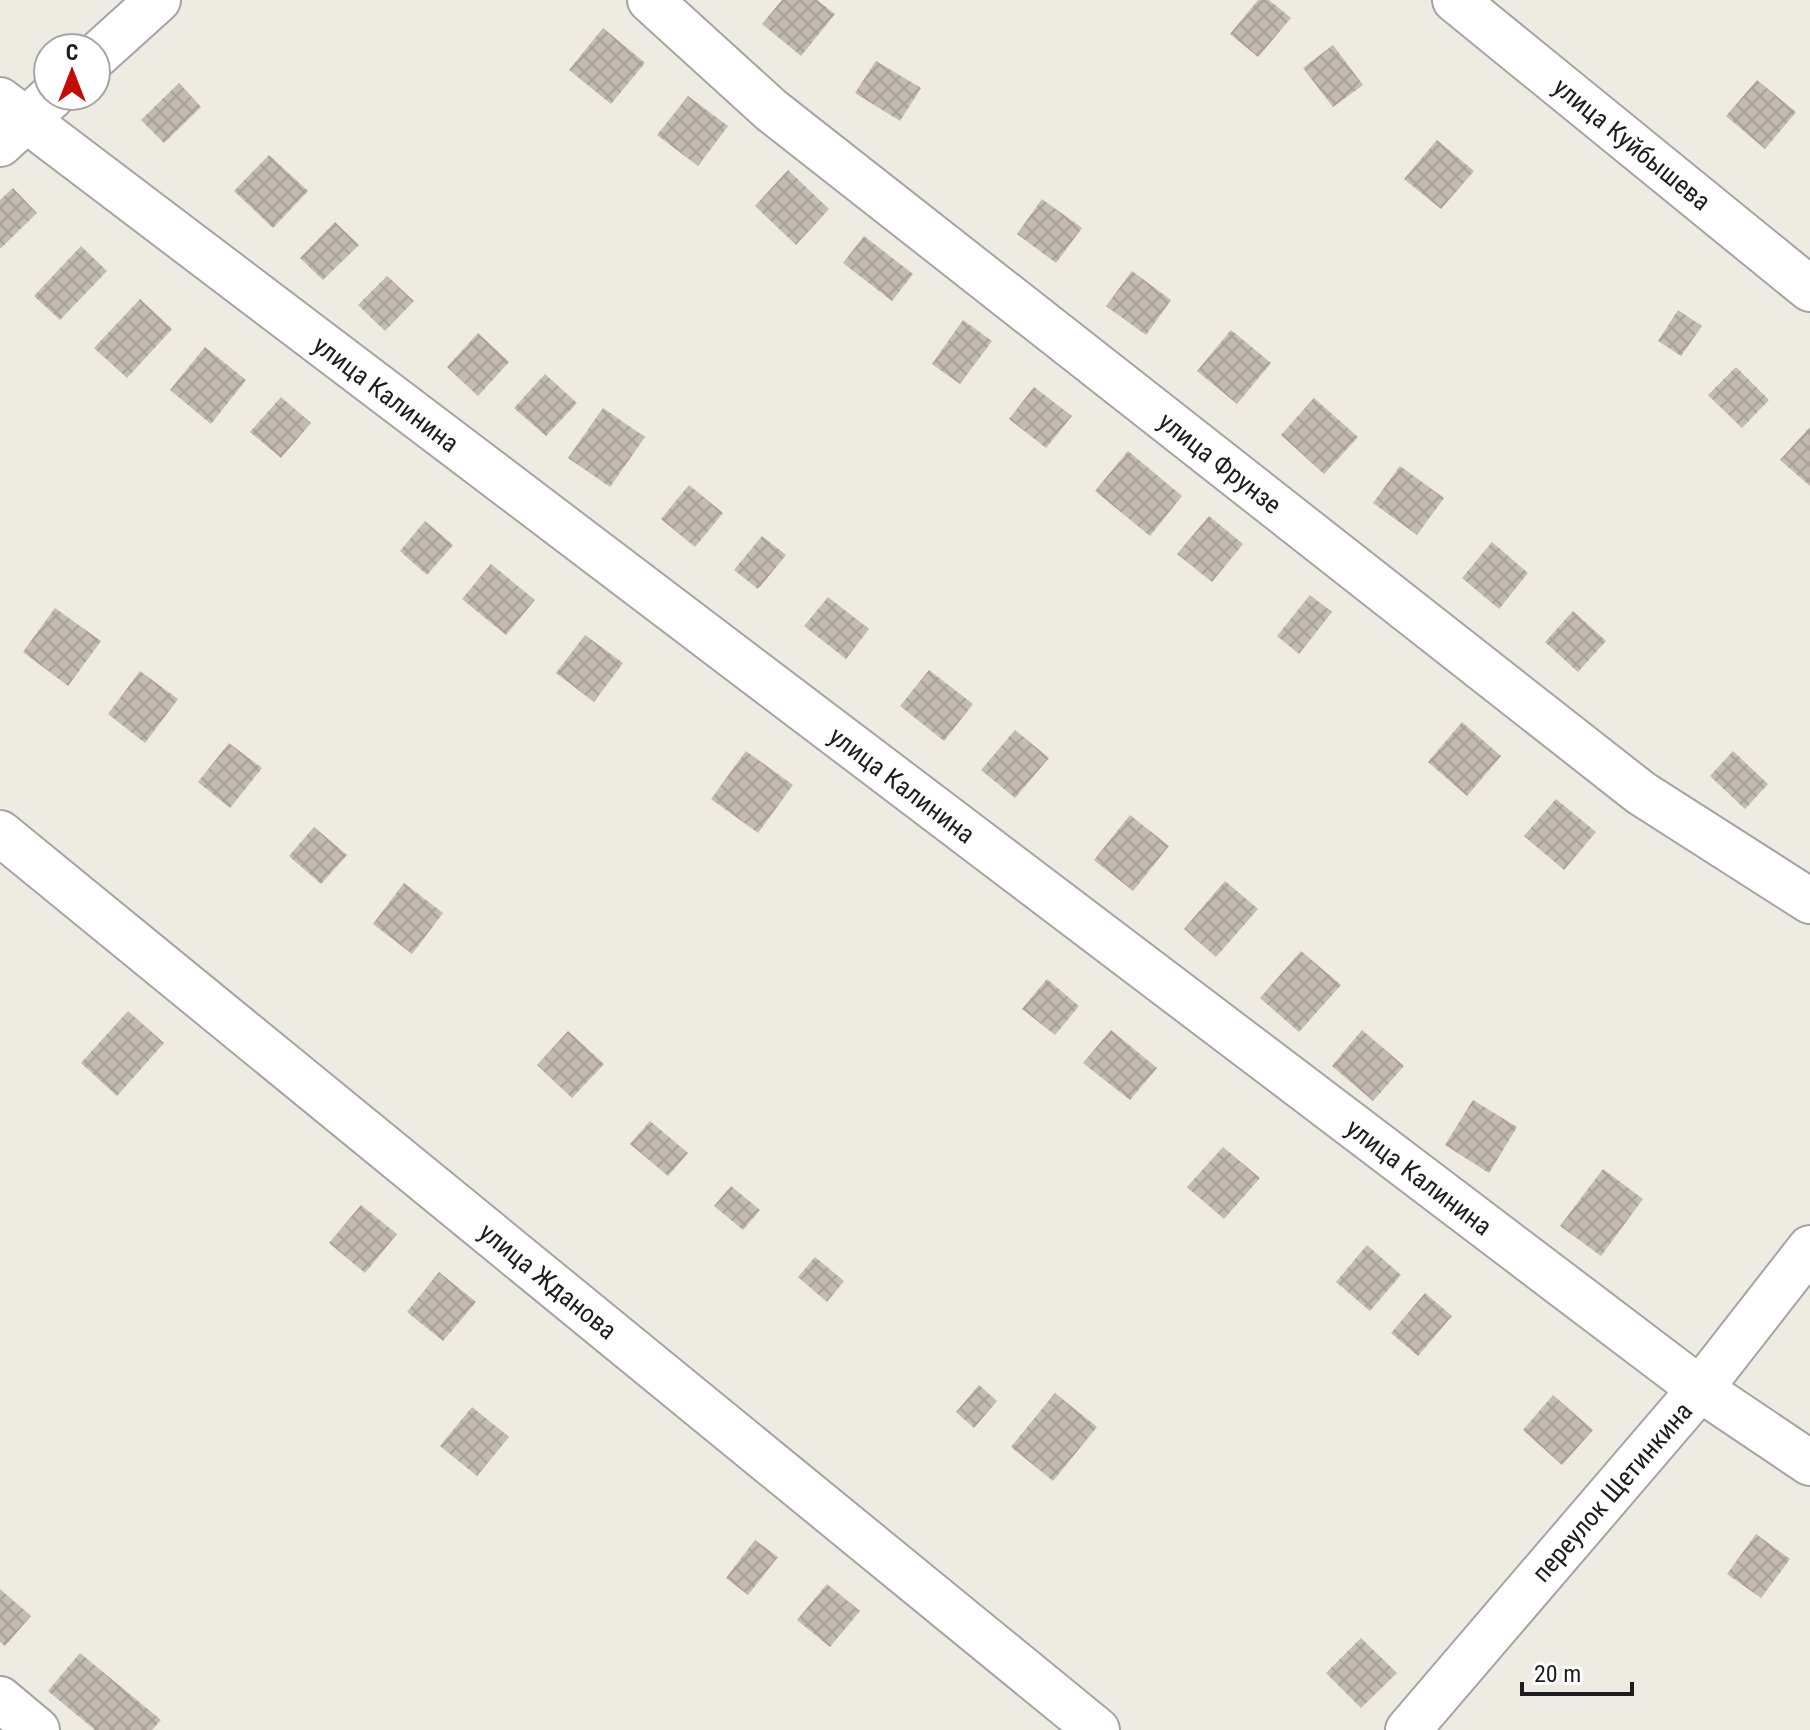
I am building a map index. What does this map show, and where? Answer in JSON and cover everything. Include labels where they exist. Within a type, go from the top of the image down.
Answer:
[{"type":"street","points":[[112,42],[158,0]]},
{"type":"street","name":"улица Фрунзе","points":[[650,0],[771,110],[1641,793],[1810,901]]},
{"type":"street","name":"улица Куйбышева","points":[[1455,0],[1810,289]]},
{"type":"street","name":"улица Калинина","points":[[19,115],[1700,1389],[1810,1463]]},
{"type":"street","name":"улица Жданова","points":[[0,833],[1097,1730]]},
{"type":"street","name":"переулок Щетинкина","points":[[1408,1730],[1700,1389],[1810,1248]]},
{"type":"street","points":[[0,1699],[37,1730]]},
{"type":"building","points":[[782,0],[817,0],[835,14],[801,56],[762,24]]},
{"type":"building","points":[[1258,0],[1269,0],[1291,18],[1258,57],[1230,34]]},
{"type":"building","points":[[603,28],[645,63],[611,104],[569,70]]},
{"type":"building","points":[[1333,45],[1363,85],[1333,107],[1303,68]]},
{"type":"building","points":[[876,61],[921,88],[900,121],[855,93]]},
{"type":"building","points":[[1757,80],[1796,112],[1765,149],[1726,116]]},
{"type":"building","points":[[179,83],[201,107],[164,143],[141,120]]},
{"type":"building","points":[[688,96],[728,126],[698,166],[657,135]]},
{"type":"building","points":[[1437,140],[1474,171],[1441,209],[1404,179]]},
{"type":"building","points":[[269,155],[308,191],[273,228],[234,191]]},
{"type":"building","points":[[788,170],[829,209],[796,245],[755,206]]},
{"type":"building","points":[[13,188],[37,213],[0,249],[0,200]]},
{"type":"building","points":[[1042,199],[1082,228],[1056,263],[1017,234]]},
{"type":"building","points":[[335,222],[359,245],[323,280],[300,258]]},
{"type":"building","points":[[864,236],[913,274],[892,301],[843,263]]},
{"type":"building","points":[[81,246],[107,271],[60,320],[34,296]]},
{"type":"building","points":[[1132,271],[1171,300],[1146,335],[1106,306]]},
{"type":"building","points":[[387,276],[414,301],[385,331],[358,305]]},
{"type":"building","points":[[140,299],[172,329],[127,378],[94,348]]},
{"type":"building","points":[[1678,310],[1702,326],[1681,356],[1658,341]]},
{"type":"building","points":[[963,320],[992,341],[960,384],[932,364]]},
{"type":"building","points":[[1231,330],[1271,363],[1237,404],[1197,371]]},
{"type":"building","points":[[478,333],[509,362],[478,396],[447,367]]},
{"type":"building","points":[[205,347],[246,380],[211,424],[170,390]]},
{"type":"building","points":[[1736,367],[1769,400],[1742,428],[1708,395]]},
{"type":"building","points":[[545,374],[577,403],[546,436],[514,408]]},
{"type":"building","points":[[1034,387],[1072,416],[1046,448],[1009,419]]},
{"type":"building","points":[[281,397],[311,423],[281,458],[250,432]]},
{"type":"building","points":[[1314,398],[1358,437],[1324,474],[1281,435]]},
{"type":"building","points":[[603,408],[645,437],[610,487],[568,458]]},
{"type":"building","points":[[1810,427],[1810,486],[1780,460]]},
{"type":"building","points":[[1128,451],[1182,496],[1150,536],[1095,491]]},
{"type":"building","points":[[1400,466],[1444,498],[1417,535],[1373,503]]},
{"type":"building","points":[[689,485],[723,513],[695,547],[661,519]]},
{"type":"building","points":[[1209,516],[1243,544],[1212,582],[1177,554]]},
{"type":"building","points":[[425,521],[453,545],[427,575],[400,551]]},
{"type":"building","points":[[762,536],[786,555],[758,589],[734,570]]},
{"type":"building","points":[[1492,542],[1528,573],[1499,609],[1462,578]]},
{"type":"building","points":[[491,564],[535,600],[506,635],[462,599]]},
{"type":"building","points":[[1310,595],[1332,612],[1299,654],[1277,636]]},
{"type":"building","points":[[828,597],[869,629],[846,659],[804,626]]},
{"type":"building","points":[[55,608],[101,641],[68,686],[23,652]]},
{"type":"building","points":[[1573,611],[1606,641],[1578,672],[1545,642]]},
{"type":"building","points":[[585,635],[623,663],[594,702],[556,673]]},
{"type":"building","points":[[929,670],[973,704],[944,741],[900,706]]},
{"type":"building","points":[[140,671],[178,699],[145,743],[108,714]]},
{"type":"building","points":[[1462,722],[1501,756],[1467,796],[1428,762]]},
{"type":"building","points":[[1015,730],[1049,758],[1015,798],[981,770]]},
{"type":"building","points":[[229,743],[262,768],[230,808],[198,782]]},
{"type":"building","points":[[746,751],[793,785],[758,833],[711,799]]},
{"type":"building","points":[[1733,751],[1768,784],[1745,809],[1710,776]]},
{"type":"building","points":[[1556,799],[1596,832],[1564,870],[1524,836]]},
{"type":"building","points":[[1130,815],[1169,846],[1133,891],[1094,860]]},
{"type":"building","points":[[314,827],[347,855],[321,884],[289,856]]},
{"type":"building","points":[[1225,881],[1258,909],[1216,957],[1184,929]]},
{"type":"building","points":[[404,883],[443,913],[412,954],[373,924]]},
{"type":"building","points":[[1301,951],[1341,985],[1299,1032],[1260,998]]},
{"type":"building","points":[[1047,979],[1079,1006],[1055,1035],[1022,1009]]},
{"type":"building","points":[[128,1011],[164,1043],[117,1096],[81,1063]]},
{"type":"building","points":[[1111,1030],[1157,1068],[1130,1100],[1083,1063]]},
{"type":"building","points":[[1362,1030],[1404,1066],[1373,1101],[1332,1066]]},
{"type":"building","points":[[568,1031],[604,1064],[572,1098],[537,1065]]},
{"type":"building","points":[[1473,1100],[1517,1127],[1489,1173],[1445,1145]]},
{"type":"building","points":[[650,1121],[688,1153],[668,1176],[630,1144]]},
{"type":"building","points":[[1223,1147],[1260,1178],[1224,1219],[1187,1187]]},
{"type":"building","points":[[1603,1169],[1643,1199],[1601,1256],[1560,1226]]},
{"type":"building","points":[[731,1186],[760,1210],[743,1230],[714,1206]]},
{"type":"building","points":[[361,1205],[397,1234],[365,1273],[329,1243]]},
{"type":"building","points":[[1367,1245],[1401,1275],[1370,1311],[1336,1282]]},
{"type":"building","points":[[815,1257],[844,1281],[827,1302],[798,1277]]},
{"type":"building","points":[[439,1272],[476,1302],[443,1341],[407,1312]]},
{"type":"building","points":[[1425,1293],[1452,1316],[1418,1356],[1391,1333]]},
{"type":"building","points":[[979,1385],[997,1401],[974,1428],[956,1412]]},
{"type":"building","points":[[1055,1393],[1097,1427],[1053,1481],[1011,1447]]},
{"type":"building","points":[[1553,1395],[1593,1430],[1562,1465],[1523,1430]]},
{"type":"building","points":[[472,1407],[509,1437],[477,1476],[440,1446]]},
{"type":"building","points":[[1756,1534],[1790,1559],[1761,1598],[1727,1574]]},
{"type":"building","points":[[755,1540],[778,1557],[748,1595],[726,1578]]},
{"type":"building","points":[[827,1584],[860,1611],[830,1647],[797,1620]]},
{"type":"building","points":[[0,1589],[31,1616],[5,1646],[0,1642]]},
{"type":"building","points":[[1361,1638],[1397,1673],[1361,1708],[1326,1673]]},
{"type":"building","points":[[80,1653],[161,1720],[152,1730],[95,1730],[48,1691]]}]
